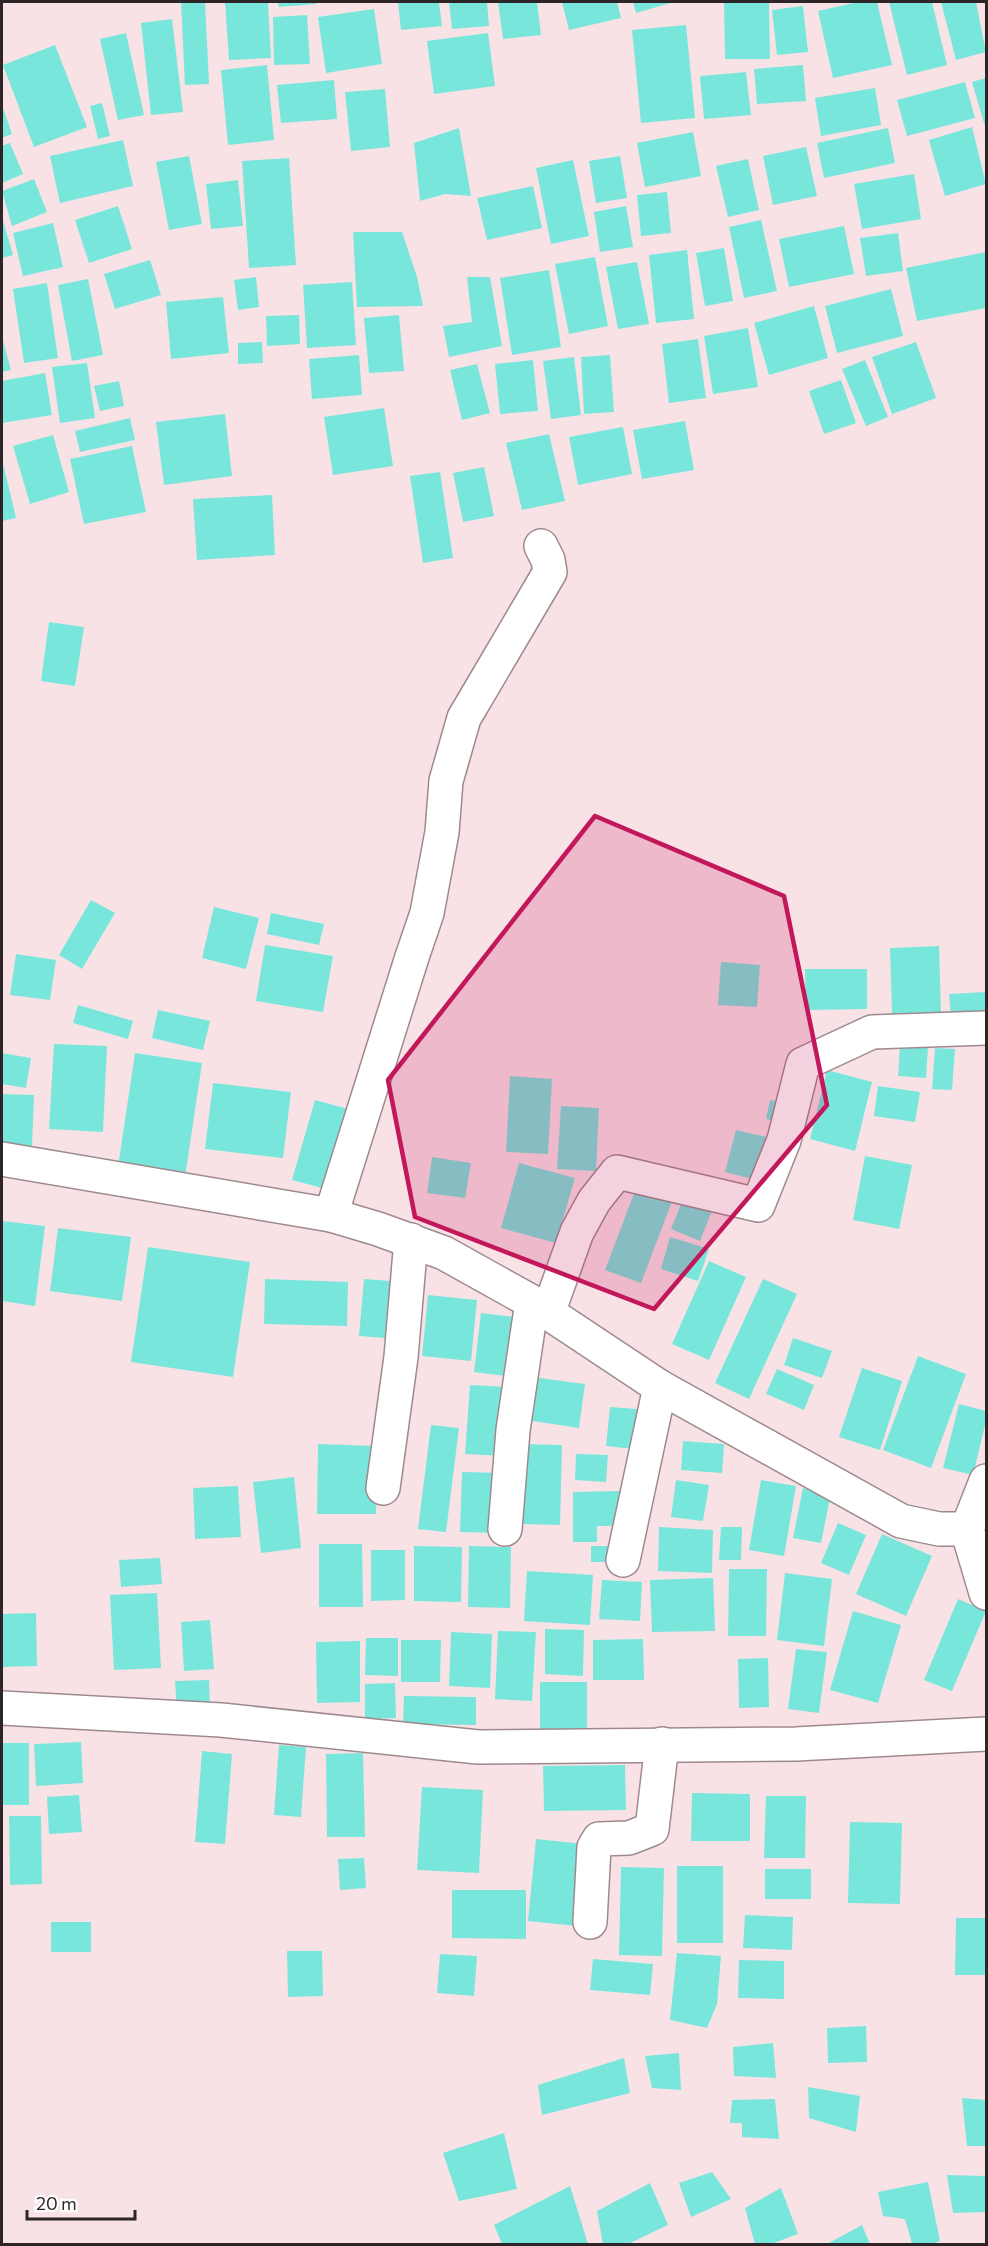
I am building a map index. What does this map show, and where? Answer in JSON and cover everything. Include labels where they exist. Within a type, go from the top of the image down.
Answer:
[{"type":"street","points":[[331,1215],[412,957],[423,930],[442,832],[446,781],[455,746],[464,718],[550,572],[548,560],[541,546]]},
{"type":"street","points":[[505,1528],[513,1430],[540,1307],[594,1201],[617,1172],[758,1205],[784,1140],[803,1064],[872,1032],[987,1028]]},
{"type":"street","points":[[2,1159],[331,1215],[411,1240],[444,1253],[540,1307],[660,1387],[901,1521],[939,1528],[967,1529]]},
{"type":"street","points":[[383,1488],[400,1357],[411,1240]]},
{"type":"street","points":[[623,1560],[660,1387]]},
{"type":"street","points":[[987,1481],[967,1529],[987,1593]]},
{"type":"street","points":[[2,1708],[221,1720],[478,1747],[796,1744],[987,1734]]},
{"type":"street","points":[[590,1922],[594,1847],[599,1839],[629,1838],[652,1829],[662,1744]]},
{"type":"highlighted area","points":[[595,816],[784,896],[827,1105],[654,1309],[415,1217],[388,1080]]},
{"type":"building","points":[[181,2],[205,2],[209,84],[185,85]]},
{"type":"building","points":[[225,2],[268,2],[271,58],[229,60]]},
{"type":"building","points":[[278,2],[316,2],[316,4],[279,7]]},
{"type":"building","points":[[398,2],[439,2],[442,26],[401,30]]},
{"type":"building","points":[[449,2],[487,2],[489,26],[452,29]]},
{"type":"building","points":[[498,2],[537,2],[541,35],[503,39]]},
{"type":"building","points":[[562,2],[617,2],[621,18],[569,30]]},
{"type":"building","points":[[633,2],[674,2],[636,13]]},
{"type":"building","points":[[724,2],[769,2],[770,59],[725,59]]},
{"type":"building","points":[[858,2],[877,2],[892,65],[833,78],[818,11]]},
{"type":"building","points":[[889,2],[932,2],[947,65],[907,75]]},
{"type":"building","points":[[941,2],[976,2],[986,52],[956,60]]},
{"type":"building","points":[[803,6],[808,52],[777,55],[772,10]]},
{"type":"building","points":[[374,9],[382,64],[326,73],[318,17]]},
{"type":"building","points":[[307,15],[310,64],[274,65],[273,17]]},
{"type":"building","points":[[172,19],[183,112],[151,115],[141,23]]},
{"type":"building","points":[[686,25],[695,118],[641,123],[632,30]]},
{"type":"building","points":[[126,33],[144,115],[118,120],[100,39]]},
{"type":"building","points":[[488,33],[495,86],[434,94],[427,41]]},
{"type":"building","points":[[55,45],[87,127],[34,147],[3,65]]},
{"type":"building","points":[[267,65],[274,140],[228,145],[221,70]]},
{"type":"building","points":[[803,65],[806,101],[757,104],[754,69]]},
{"type":"building","points":[[746,72],[751,115],[704,119],[700,76]]},
{"type":"building","points":[[986,78],[986,130],[972,82]]},
{"type":"building","points":[[334,80],[337,119],[281,123],[277,85]]},
{"type":"building","points":[[965,82],[975,118],[907,136],[897,100]]},
{"type":"building","points":[[875,88],[881,125],[821,136],[815,98]]},
{"type":"building","points":[[385,89],[390,147],[351,151],[345,92]]},
{"type":"building","points":[[102,103],[110,136],[98,139],[90,106]]},
{"type":"building","points":[[2,105],[12,134],[2,138]]},
{"type":"building","points":[[972,127],[986,184],[945,196],[929,140]]},
{"type":"building","points":[[459,128],[471,196],[445,194],[420,201],[414,143]]},
{"type":"building","points":[[888,128],[895,163],[824,178],[817,143]]},
{"type":"building","points":[[693,132],[701,176],[645,187],[637,143]]},
{"type":"building","points":[[123,140],[133,186],[60,203],[50,156]]},
{"type":"building","points":[[10,143],[23,174],[2,183],[2,146]]},
{"type":"building","points":[[806,147],[817,196],[773,205],[763,156]]},
{"type":"building","points":[[189,156],[202,224],[169,230],[156,162]]},
{"type":"building","points":[[620,156],[627,198],[596,203],[589,161]]},
{"type":"building","points":[[289,158],[296,265],[249,268],[242,161]]},
{"type":"building","points":[[748,159],[759,210],[728,217],[716,166]]},
{"type":"building","points":[[573,160],[589,236],[551,244],[536,168]]},
{"type":"building","points":[[914,174],[921,219],[862,229],[854,184]]},
{"type":"building","points":[[34,179],[47,212],[12,226],[2,191]]},
{"type":"building","points":[[238,180],[243,226],[211,229],[206,184]]},
{"type":"building","points":[[533,186],[542,228],[487,240],[477,198]]},
{"type":"building","points":[[667,192],[671,233],[641,236],[637,195]]},
{"type":"building","points":[[118,206],[132,249],[89,263],[75,220]]},
{"type":"building","points":[[626,206],[633,247],[600,252],[594,212]]},
{"type":"building","points":[[2,217],[13,255],[2,258]]},
{"type":"building","points":[[761,220],[777,291],[744,298],[729,227]]},
{"type":"building","points":[[53,223],[63,267],[23,276],[13,233]]},
{"type":"building","points":[[844,226],[854,274],[789,287],[779,239]]},
{"type":"building","points":[[353,232],[402,232],[417,277],[423,306],[357,307]]},
{"type":"building","points":[[898,233],[903,271],[866,276],[860,238]]},
{"type":"building","points":[[724,248],[733,301],[705,306],[696,253]]},
{"type":"building","points":[[687,250],[694,319],[656,323],[649,255]]},
{"type":"building","points":[[986,252],[986,308],[917,321],[906,268]]},
{"type":"building","points":[[595,257],[608,326],[569,334],[555,264]]},
{"type":"building","points":[[150,260],[161,295],[115,309],[104,274]]},
{"type":"building","points":[[637,262],[649,324],[618,329],[606,267]]},
{"type":"building","points":[[549,270],[561,347],[512,355],[500,278]]},
{"type":"building","points":[[256,277],[259,307],[238,310],[234,280]]},
{"type":"building","points":[[467,277],[490,277],[502,346],[449,357],[443,326],[472,322]]},
{"type":"building","points":[[88,279],[103,355],[72,361],[58,285]]},
{"type":"building","points":[[352,282],[356,345],[307,348],[303,285]]},
{"type":"building","points":[[47,283],[58,358],[24,363],[13,289]]},
{"type":"building","points":[[891,289],[903,336],[837,353],[825,306]]},
{"type":"building","points":[[223,297],[229,353],[171,359],[166,302]]},
{"type":"building","points":[[814,306],[828,358],[769,375],[754,323]]},
{"type":"building","points":[[299,315],[300,344],[267,346],[266,316]]},
{"type":"building","points":[[399,315],[404,371],[369,373],[364,318]]},
{"type":"building","points":[[748,328],[758,387],[713,394],[704,336]]},
{"type":"building","points":[[2,337],[11,370],[2,372]]},
{"type":"building","points":[[698,339],[706,398],[669,403],[662,344]]},
{"type":"building","points":[[262,342],[263,363],[238,364],[238,343]]},
{"type":"building","points":[[916,342],[936,398],[892,414],[872,357]]},
{"type":"building","points":[[359,355],[362,395],[312,399],[309,359]]},
{"type":"building","points":[[610,355],[614,412],[584,414],[581,357]]},
{"type":"building","points":[[574,357],[581,415],[551,419],[543,361]]},
{"type":"building","points":[[533,360],[538,411],[500,414],[495,364]]},
{"type":"building","points":[[865,360],[888,417],[866,426],[842,369]]},
{"type":"building","points":[[87,363],[95,418],[60,423],[52,367]]},
{"type":"building","points":[[477,364],[490,413],[462,420],[450,370]]},
{"type":"building","points":[[45,373],[52,415],[2,423],[2,381]]},
{"type":"building","points":[[841,380],[856,423],[824,434],[809,391]]},
{"type":"building","points":[[119,381],[124,406],[100,411],[94,386]]},
{"type":"building","points":[[384,408],[393,466],[333,475],[324,417]]},
{"type":"building","points":[[225,414],[232,476],[164,485],[156,422]]},
{"type":"building","points":[[130,418],[135,440],[80,452],[75,431]]},
{"type":"building","points":[[685,421],[694,470],[642,479],[633,430]]},
{"type":"building","points":[[623,427],[632,474],[578,485],[569,437]]},
{"type":"building","points":[[549,434],[565,501],[522,510],[506,443]]},
{"type":"building","points":[[53,435],[69,492],[30,504],[13,446]]},
{"type":"building","points":[[132,446],[146,512],[84,524],[70,459]]},
{"type":"building","points":[[2,459],[16,518],[2,521]]},
{"type":"building","points":[[484,467],[494,516],[463,522],[453,473]]},
{"type":"building","points":[[440,472],[453,558],[423,563],[410,476]]},
{"type":"building","points":[[272,495],[275,555],[197,560],[193,499]]},
{"type":"building","points":[[49,622],[84,627],[75,686],[41,681]]},
{"type":"building","points":[[91,900],[115,913],[82,969],[59,955]]},
{"type":"building","points":[[214,907],[259,918],[246,969],[202,958]]},
{"type":"building","points":[[271,913],[324,924],[319,945],[267,934]]},
{"type":"building","points":[[265,945],[333,956],[323,1012],[256,1001]]},
{"type":"building","points":[[939,946],[941,1013],[892,1014],[890,948]]},
{"type":"building","points":[[16,954],[56,960],[50,1000],[10,995]]},
{"type":"building","points":[[721,962],[760,965],[757,1007],[718,1005]]},
{"type":"building","points":[[805,969],[867,969],[867,1009],[806,1010]]},
{"type":"building","points":[[986,992],[986,1015],[951,1017],[949,994]]},
{"type":"building","points":[[78,1005],[133,1021],[128,1039],[73,1023]]},
{"type":"building","points":[[158,1010],[210,1021],[203,1050],[152,1038]]},
{"type":"building","points":[[54,1044],[107,1046],[103,1132],[49,1129]]},
{"type":"building","points":[[900,1046],[928,1047],[926,1078],[898,1076]]},
{"type":"building","points":[[935,1048],[955,1049],[952,1090],[932,1089]]},
{"type":"building","points":[[2,1053],[31,1058],[26,1088],[2,1084]]},
{"type":"building","points":[[135,1053],[202,1063],[185,1177],[118,1167]]},
{"type":"building","points":[[827,1070],[872,1082],[855,1151],[810,1139]]},
{"type":"building","points":[[510,1076],[552,1079],[548,1154],[506,1152]]},
{"type":"building","points":[[213,1083],[291,1092],[283,1158],[205,1149]]},
{"type":"building","points":[[878,1086],[920,1092],[915,1122],[874,1116]]},
{"type":"building","points":[[2,1094],[34,1095],[32,1147],[2,1146]]},
{"type":"building","points":[[315,1100],[352,1110],[330,1190],[292,1180]]},
{"type":"building","points":[[770,1100],[810,1108],[806,1128],[766,1119]]},
{"type":"building","points":[[561,1106],[599,1108],[596,1171],[557,1169]]},
{"type":"building","points":[[736,1130],[779,1140],[768,1183],[725,1172]]},
{"type":"building","points":[[865,1156],[912,1165],[899,1229],[853,1220]]},
{"type":"building","points":[[432,1157],[471,1163],[465,1198],[427,1193]]},
{"type":"building","points":[[519,1163],[575,1178],[556,1243],[501,1228]]},
{"type":"building","points":[[641,1175],[677,1188],[641,1283],[605,1270]]},
{"type":"building","points":[[683,1199],[712,1211],[700,1241],[671,1229]]},
{"type":"building","points":[[2,1221],[45,1226],[35,1306],[2,1301]]},
{"type":"building","points":[[58,1228],[131,1237],[122,1301],[50,1291]]},
{"type":"building","points":[[670,1237],[709,1249],[698,1281],[661,1269]]},
{"type":"building","points":[[148,1247],[250,1262],[233,1377],[131,1362]]},
{"type":"building","points":[[709,1261],[746,1277],[709,1360],[672,1344]]},
{"type":"building","points":[[265,1279],[348,1282],[347,1326],[264,1324]]},
{"type":"building","points":[[364,1279],[404,1282],[399,1339],[359,1336]]},
{"type":"building","points":[[763,1279],[797,1294],[749,1399],[715,1383]]},
{"type":"building","points":[[428,1295],[477,1300],[471,1361],[422,1356]]},
{"type":"building","points":[[481,1313],[522,1318],[514,1377],[474,1372]]},
{"type":"building","points":[[793,1338],[832,1351],[822,1378],[784,1365]]},
{"type":"building","points":[[918,1356],[966,1374],[931,1468],[883,1450]]},
{"type":"building","points":[[862,1368],[902,1381],[880,1450],[839,1437]]},
{"type":"building","points":[[777,1369],[814,1385],[804,1410],[766,1394]]},
{"type":"building","points":[[532,1377],[585,1384],[579,1428],[526,1420]]},
{"type":"building","points":[[470,1385],[509,1387],[504,1456],[465,1454]]},
{"type":"building","points":[[959,1404],[986,1411],[986,1421],[973,1475],[943,1468]]},
{"type":"building","points":[[610,1407],[637,1409],[633,1449],[606,1446]]},
{"type":"building","points":[[431,1425],[459,1428],[446,1532],[418,1529]]},
{"type":"building","points":[[683,1441],[724,1444],[722,1473],[681,1470]]},
{"type":"building","points":[[318,1444],[377,1446],[376,1514],[317,1514]]},
{"type":"building","points":[[519,1444],[562,1445],[560,1525],[518,1524]]},
{"type":"building","points":[[576,1454],[608,1455],[606,1482],[575,1480]]},
{"type":"building","points":[[462,1472],[504,1473],[502,1533],[460,1532]]},
{"type":"building","points":[[294,1477],[301,1548],[261,1553],[253,1482]]},
{"type":"building","points":[[676,1480],[709,1485],[703,1521],[671,1517]]},
{"type":"building","points":[[761,1480],[796,1486],[784,1556],[749,1550]]},
{"type":"building","points":[[238,1486],[241,1537],[195,1539],[193,1488]]},
{"type":"building","points":[[803,1488],[831,1493],[821,1543],[793,1538]]},
{"type":"building","points":[[621,1491],[621,1526],[597,1526],[597,1542],[573,1542],[573,1492]]},
{"type":"building","points":[[838,1523],[866,1535],[849,1575],[821,1563]]},
{"type":"building","points":[[659,1527],[713,1530],[712,1573],[658,1571]]},
{"type":"building","points":[[721,1527],[742,1527],[741,1560],[719,1560]]},
{"type":"building","points":[[882,1534],[932,1556],[906,1616],[856,1594]]},
{"type":"building","points":[[319,1544],[362,1544],[363,1607],[319,1607]]},
{"type":"building","points":[[414,1546],[462,1547],[461,1602],[414,1601]]},
{"type":"building","points":[[469,1546],[511,1547],[510,1608],[468,1607]]},
{"type":"building","points":[[591,1546],[613,1546],[612,1562],[591,1562]]},
{"type":"building","points":[[371,1550],[405,1550],[405,1600],[371,1601]]},
{"type":"building","points":[[160,1558],[162,1584],[121,1587],[119,1560]]},
{"type":"building","points":[[729,1569],[767,1569],[766,1636],[728,1636]]},
{"type":"building","points":[[527,1571],[593,1575],[590,1625],[524,1621]]},
{"type":"building","points":[[785,1573],[832,1579],[824,1646],[777,1640]]},
{"type":"building","points":[[713,1578],[715,1631],[652,1632],[650,1580]]},
{"type":"building","points":[[602,1580],[642,1582],[640,1621],[599,1619]]},
{"type":"building","points":[[157,1593],[161,1668],[114,1670],[110,1595]]},
{"type":"building","points":[[958,1599],[986,1611],[952,1691],[924,1680]]},
{"type":"building","points":[[853,1611],[901,1625],[878,1703],[830,1690]]},
{"type":"building","points":[[36,1613],[37,1666],[2,1667],[2,1614]]},
{"type":"building","points":[[210,1620],[214,1669],[184,1671],[181,1622]]},
{"type":"building","points":[[545,1629],[584,1630],[583,1676],[545,1674]]},
{"type":"building","points":[[498,1631],[536,1632],[532,1701],[495,1699]]},
{"type":"building","points":[[451,1632],[492,1634],[490,1688],[449,1686]]},
{"type":"building","points":[[366,1638],[398,1638],[398,1676],[365,1675]]},
{"type":"building","points":[[643,1639],[644,1680],[593,1680],[593,1640]]},
{"type":"building","points":[[401,1640],[441,1640],[440,1682],[401,1682]]},
{"type":"building","points":[[360,1641],[360,1702],[317,1703],[316,1642]]},
{"type":"building","points":[[796,1649],[827,1652],[819,1713],[788,1709]]},
{"type":"building","points":[[768,1658],[769,1707],[739,1708],[738,1659]]},
{"type":"building","points":[[209,1680],[210,1710],[177,1711],[175,1681]]},
{"type":"building","points":[[540,1682],[587,1682],[587,1732],[540,1732]]},
{"type":"building","points":[[395,1683],[396,1718],[365,1719],[365,1684]]},
{"type":"building","points":[[404,1696],[476,1697],[476,1725],[403,1724]]},
{"type":"building","points":[[81,1742],[83,1783],[36,1786],[34,1744]]},
{"type":"building","points":[[2,1743],[29,1743],[29,1805],[2,1805]]},
{"type":"building","points":[[279,1745],[306,1747],[301,1817],[274,1815]]},
{"type":"building","points":[[202,1751],[232,1754],[225,1844],[195,1842]]},
{"type":"building","points":[[363,1753],[365,1837],[327,1837],[326,1754]]},
{"type":"building","points":[[625,1765],[626,1810],[544,1811],[543,1766]]},
{"type":"building","points":[[422,1787],[483,1790],[479,1873],[417,1870]]},
{"type":"building","points":[[692,1793],[750,1794],[750,1841],[691,1841]]},
{"type":"building","points":[[79,1795],[82,1832],[49,1834],[47,1797]]},
{"type":"building","points":[[766,1796],[806,1796],[805,1858],[764,1858]]},
{"type":"building","points":[[9,1816],[41,1816],[42,1884],[10,1885]]},
{"type":"building","points":[[850,1822],[902,1823],[900,1904],[848,1903]]},
{"type":"building","points":[[536,1839],[584,1844],[576,1926],[528,1921]]},
{"type":"building","points":[[364,1858],[366,1888],[340,1890],[338,1859]]},
{"type":"building","points":[[677,1866],[723,1866],[723,1943],[677,1943]]},
{"type":"building","points":[[621,1867],[664,1868],[662,1956],[619,1955]]},
{"type":"building","points":[[765,1869],[811,1869],[811,1899],[765,1899]]},
{"type":"building","points":[[452,1890],[526,1890],[526,1939],[452,1938]]},
{"type":"building","points":[[745,1915],[793,1917],[792,1950],[743,1948]]},
{"type":"building","points":[[956,1918],[986,1918],[986,1975],[955,1975]]},
{"type":"building","points":[[51,1922],[91,1922],[91,1952],[51,1952]]},
{"type":"building","points":[[287,1951],[322,1951],[323,1996],[288,1997]]},
{"type":"building","points":[[677,1953],[721,1956],[717,2004],[707,2028],[670,2020]]},
{"type":"building","points":[[440,1954],[477,1956],[474,1996],[437,1993]]},
{"type":"building","points":[[593,1959],[653,1964],[650,1995],[590,1990]]},
{"type":"building","points":[[739,1960],[784,1961],[784,1999],[738,1998]]},
{"type":"building","points":[[866,2026],[867,2062],[828,2063],[827,2028]]},
{"type":"building","points":[[773,2043],[776,2078],[734,2076],[733,2047]]},
{"type":"building","points":[[679,2053],[681,2090],[652,2088],[645,2056]]},
{"type":"building","points":[[624,2058],[630,2093],[542,2115],[538,2085]]},
{"type":"building","points":[[808,2087],[860,2096],[856,2132],[809,2118]]},
{"type":"building","points":[[962,2098],[986,2100],[986,2146],[967,2146]]},
{"type":"building","points":[[775,2099],[779,2139],[742,2137],[742,2123],[730,2123],[732,2100]]},
{"type":"building","points":[[504,2133],[517,2189],[459,2201],[443,2153]]},
{"type":"building","points":[[712,2172],[731,2199],[691,2217],[679,2183]]},
{"type":"building","points":[[947,2175],[986,2176],[986,2212],[953,2213]]},
{"type":"building","points":[[928,2182],[940,2241],[932,2244],[912,2244],[905,2219],[883,2216],[878,2192]]},
{"type":"building","points":[[650,2183],[668,2225],[628,2244],[603,2244],[597,2211]]},
{"type":"building","points":[[570,2186],[588,2244],[502,2244],[494,2225]]},
{"type":"building","points":[[781,2188],[798,2234],[771,2244],[755,2244],[745,2208]]},
{"type":"building","points":[[862,2225],[870,2244],[827,2244]]}]
